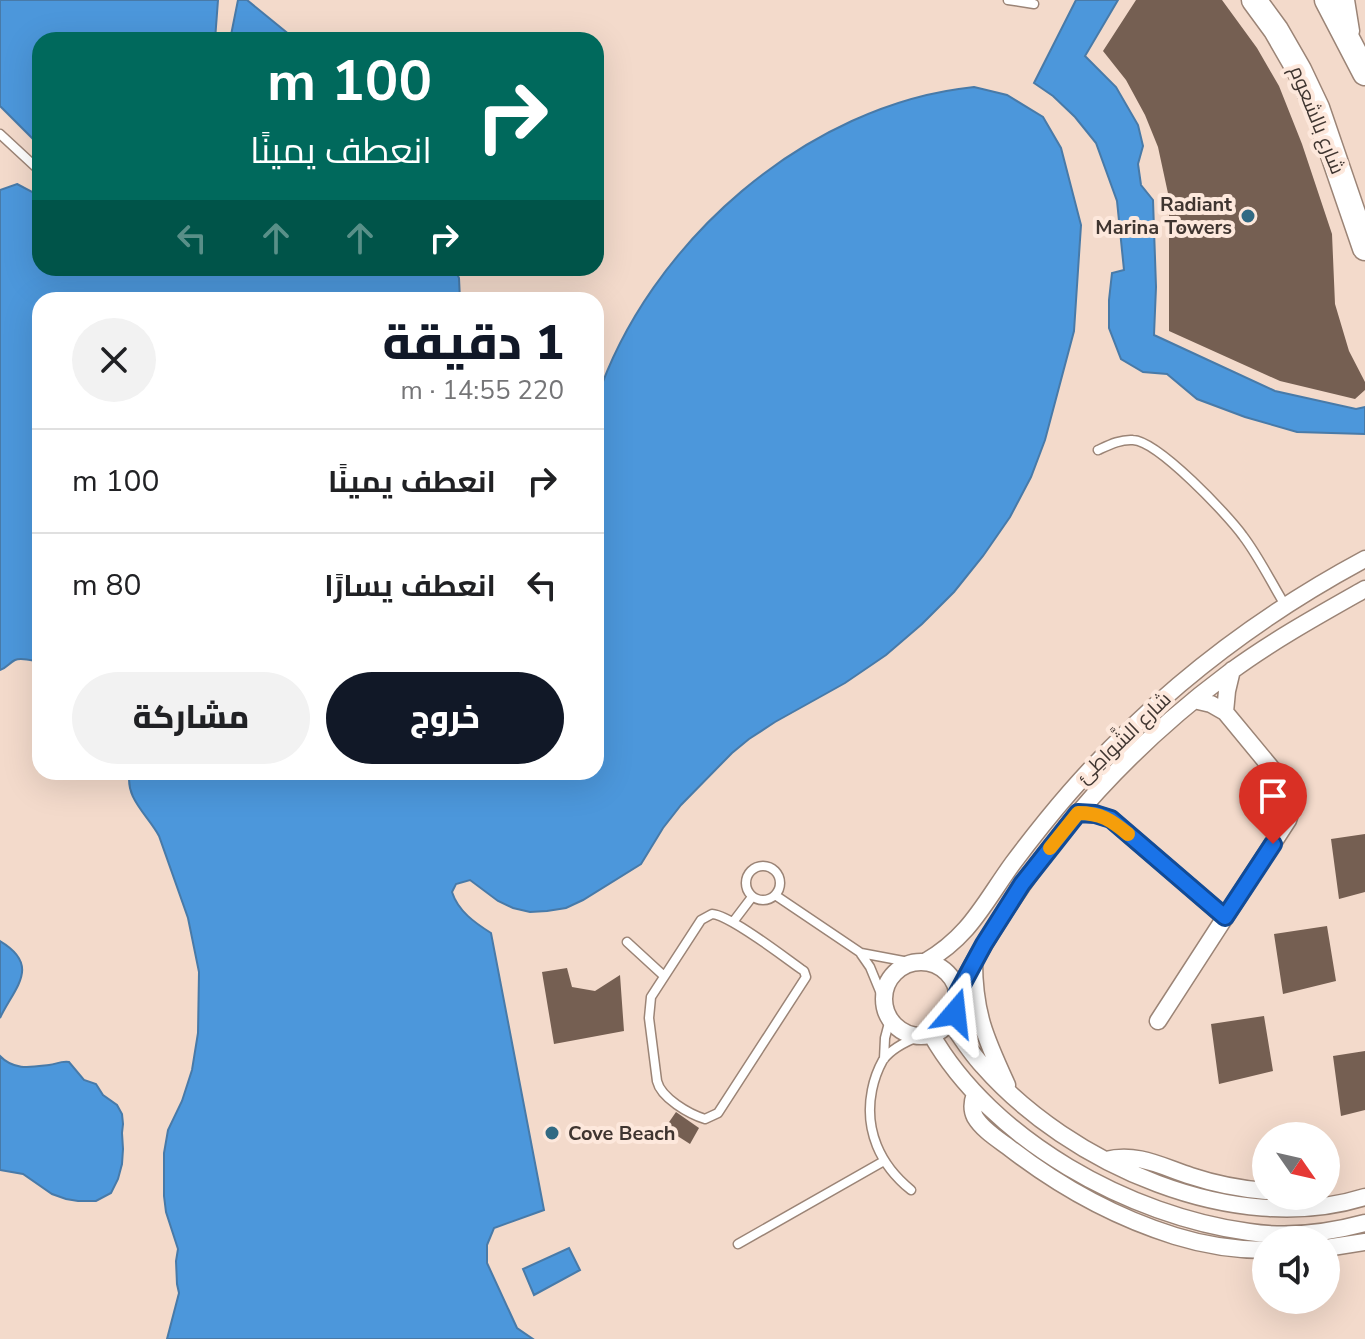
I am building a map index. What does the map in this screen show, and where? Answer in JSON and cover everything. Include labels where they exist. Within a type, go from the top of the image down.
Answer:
[{"type":"main road","name":"شارع بالشعوم","points":[[1254,0],[1276,30],[1317,108],[1365,248]]},
{"type":"main road","points":[[1327,0],[1364,70]]},
{"type":"street","points":[[1346,0],[1348,25],[1364,70]]},
{"type":"street","name":"شارع الشَّواطِئ","points":[[919,962],[948,947],[969,927],[1040,828],[1101,758],[1138,722],[1216,655],[1285,605],[1365,559]]},
{"type":"street","name":"شارع الشَّواطِئ","points":[[957,994],[974,960],[1022,884],[1078,813],[1137,750],[1232,670],[1365,589]]},
{"type":"street","points":[[1158,1021],[1288,820],[1292,807],[1287,787],[1225,712],[1232,670]]},
{"type":"street","name":"شارع الشَّواطِئ","points":[[1194,700],[1211,704],[1225,712]]},
{"type":"street","name":"شارع الشَّواطِئ","points":[[1105,784],[1105,802],[1111,819]]},
{"type":"street","name":"شارع الشَّواطِئ","points":[[1078,813],[1111,819]]},
{"type":"street","points":[[1111,819],[1225,917]]},
{"type":"street","points":[[974,960],[975,995],[982,1029],[1011,1093]]},
{"type":"street","points":[[919,962],[943,969],[955,985],[957,994],[957,1004],[950,1021],[938,1031],[925,1035],[903,1031],[890,1019],[884,1001],[892,976],[902,967],[919,962]]},
{"type":"street","points":[[950,1021],[981,1064],[1011,1093],[1054,1128],[1106,1160],[1152,1182],[1226,1203],[1252,1206]]},
{"type":"street","points":[[925,1035],[975,1094],[1017,1131],[1064,1164],[1126,1198],[1221,1227],[1274,1234],[1320,1232],[1365,1223]]},
{"type":"street","points":[[975,1094],[973,1114],[981,1125],[1023,1159],[1070,1190],[1136,1222],[1177,1237],[1252,1249]]},
{"type":"street","points":[[1106,1160],[1140,1158],[1215,1183],[1252,1189]]},
{"type":"street","points":[[1340,1199],[1365,1197]]},
{"type":"street","points":[[1340,1246],[1365,1242]]},
{"type":"lane","points":[[1008,0],[1034,4]]},
{"type":"lane","points":[[0,134],[32,164]]},
{"type":"lane","points":[[1098,450],[1119,441],[1136,439],[1161,453],[1244,537],[1285,605]]},
{"type":"lane","points":[[761,865],[776,871],[780,879],[775,895],[760,900],[752,897],[745,882],[747,874],[761,865]]},
{"type":"lane","points":[[775,895],[861,953],[884,1001]]},
{"type":"lane","points":[[733,922],[752,897]]},
{"type":"lane","points":[[719,914],[733,922],[804,971],[806,977],[718,1113],[705,1119],[663,1095],[658,1086],[648,1011],[651,997],[701,920],[719,914]]},
{"type":"lane","points":[[627,942],[664,976]]},
{"type":"lane","points":[[861,953],[919,962]]},
{"type":"lane","points":[[890,1019],[870,1116],[873,1138],[884,1161],[911,1190]]},
{"type":"lane","points":[[884,1059],[901,1045],[925,1035]]},
{"type":"lane","points":[[738,1244],[884,1161]]},
{"type":"water","points":[[0,0],[218,0],[216,32],[32,32],[32,138],[0,106]]},
{"type":"water","points":[[238,0],[247,0],[286,32],[232,32]]},
{"type":"water","points":[[1076,0],[1118,0],[1085,56],[1116,87],[1138,125],[1143,146],[1138,164],[1141,185],[1153,200],[1154,335],[1275,391],[1356,409],[1365,407],[1365,434],[1297,432],[1245,417],[1197,399],[1167,374],[1143,372],[1121,359],[1109,328],[1112,273],[1124,270],[1117,201],[1096,143],[1075,117],[1034,83]]},
{"type":"water","points":[[974,87],[1007,95],[1043,117],[1061,148],[1081,225],[1074,331],[1045,440],[1031,477],[1010,517],[954,592],[886,655],[845,683],[775,722],[732,753],[681,805],[641,864],[583,900],[566,908],[547,911],[530,912],[513,908],[470,880],[456,884],[452,892],[463,911],[491,933],[544,1210],[494,1228],[487,1245],[487,1263],[517,1328],[533,1339],[167,1339],[179,1293],[178,1249],[164,1196],[164,1153],[168,1130],[192,1070],[198,1033],[199,972],[188,918],[159,836],[134,798],[129,780],[604,780],[604,382],[620,343],[654,288],[694,237],[742,191],[795,152],[852,121],[912,99]]},
{"type":"water","points":[[17,184],[32,192],[32,276],[458,276],[460,292],[32,292],[32,660],[18,659],[0,670],[0,190]]},
{"type":"water","points":[[0,941],[13,950],[22,968],[21,978],[0,1018]]},
{"type":"water","points":[[0,1056],[11,1064],[23,1067],[69,1062],[84,1080],[96,1084],[103,1095],[117,1105],[123,1124],[122,1164],[111,1193],[96,1201],[66,1199],[52,1194],[23,1174],[0,1170]]},
{"type":"water","points":[[569,1248],[580,1270],[534,1295],[523,1269]]},
{"type":"building","name":"Radiant Marina Towers","points":[[1136,0],[1222,0],[1257,48],[1279,86],[1332,234],[1335,304],[1349,351],[1365,382],[1365,390],[1355,399],[1280,381],[1169,331],[1169,198],[1158,147],[1126,80],[1103,51]]},
{"type":"building","points":[[1365,834],[1365,892],[1339,899],[1331,839]]},
{"type":"building","points":[[1327,926],[1336,981],[1283,994],[1274,934]]},
{"type":"building","points":[[567,968],[572,987],[595,991],[620,975],[624,1031],[554,1044],[542,972]]},
{"type":"building","points":[[1264,1016],[1273,1071],[1219,1084],[1211,1024]]},
{"type":"building","points":[[1365,1051],[1365,1110],[1341,1116],[1333,1056]]},
{"type":"building","points":[[676,1112],[699,1128],[690,1144],[665,1128]]},
{"type":"slow traffic","points":[[1050,848],[1078,813],[1111,819],[1128,834]]},
{"type":"place","name":"Radiant Marina Towers","points":[[1248,216]]},
{"type":"place","name":"Cove Beach","points":[[552,1133]]},
{"type":"route","points":[[955,1013],[957,994],[984,944],[1022,884],[1078,813],[1111,819],[1225,917],[1273,844]]}]
